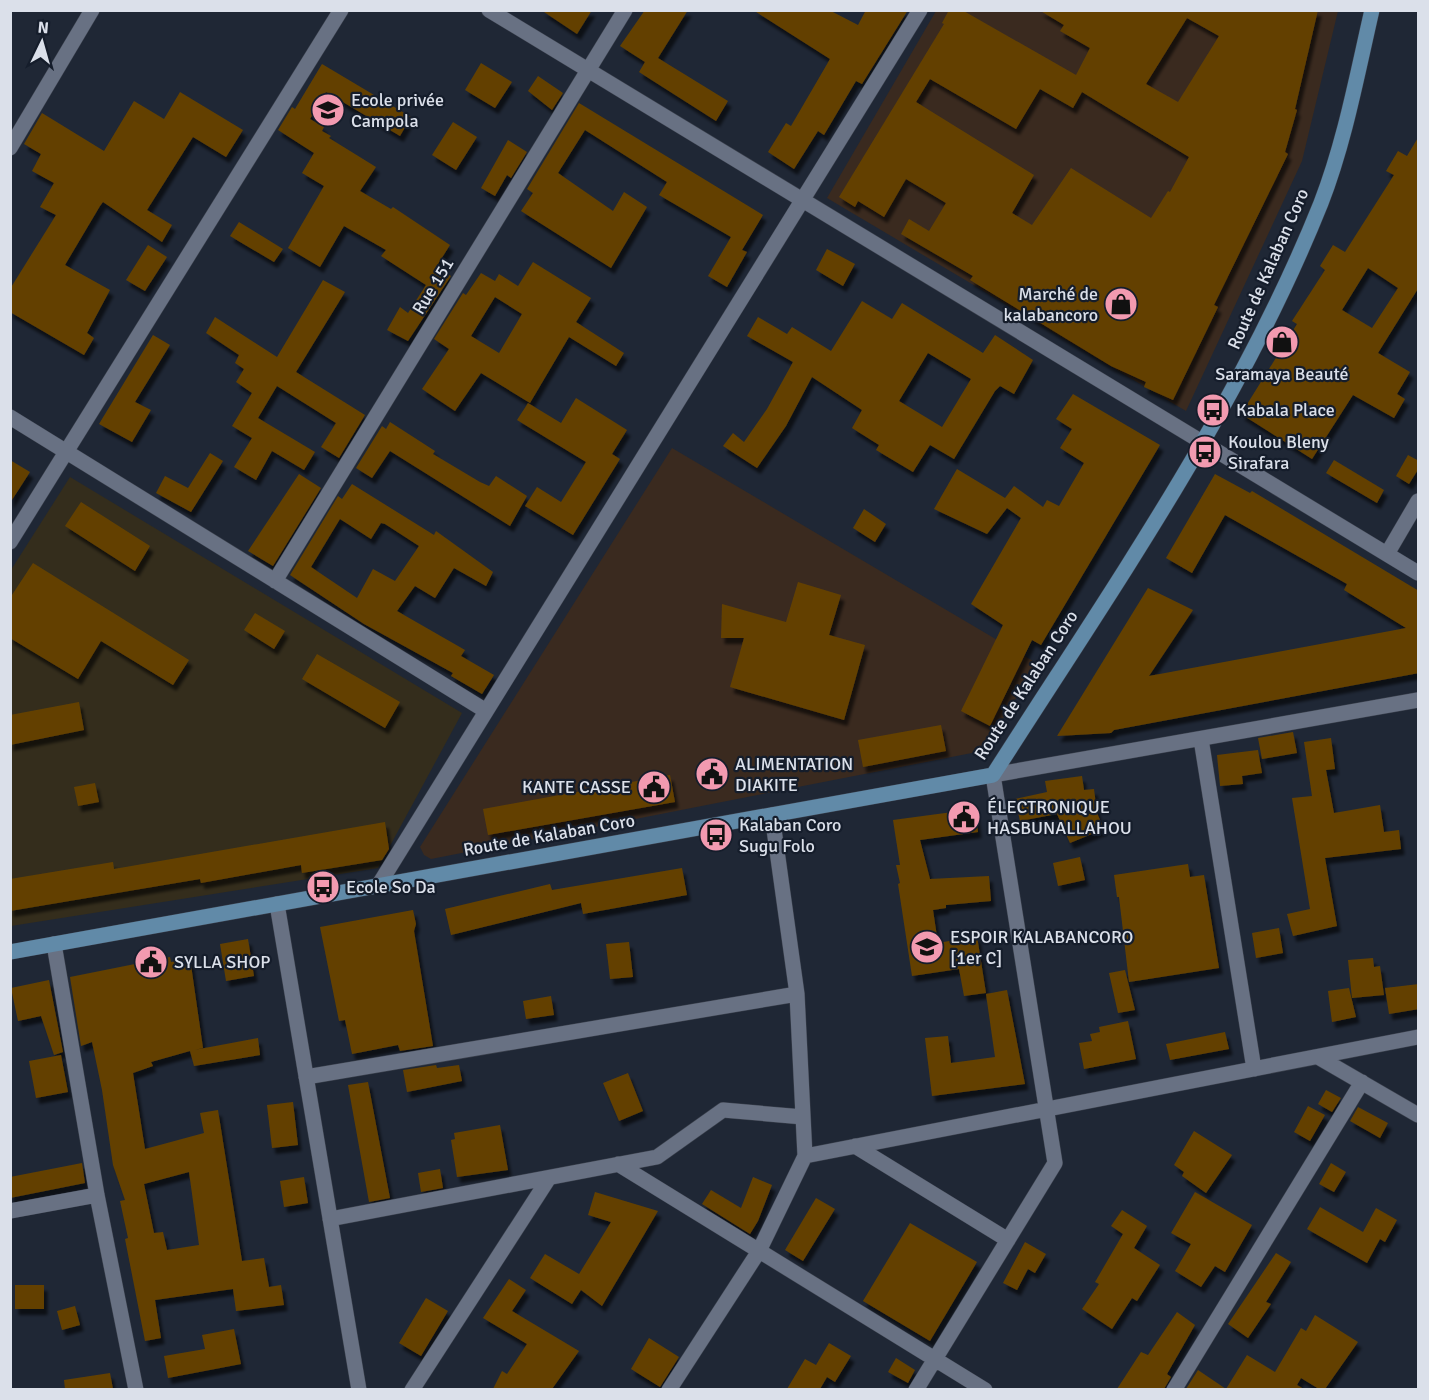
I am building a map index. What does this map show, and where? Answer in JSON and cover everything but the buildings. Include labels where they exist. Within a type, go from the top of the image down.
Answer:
[{"type":"main road","name":"Route de Kalaban Coro","points":[[10,952],[993,775],[1203,442],[1260,337],[1321,202],[1345,126],[1372,10]]},
{"type":"street","points":[[10,148],[92,10]]},
{"type":"street","points":[[10,542],[341,10]]},
{"type":"street","points":[[489,10],[1419,573]]},
{"type":"street","name":"Rue 151","points":[[275,581],[625,10]]},
{"type":"street","points":[[378,886],[920,10]]},
{"type":"street","points":[[10,417],[486,711]]},
{"type":"street","points":[[1387,554],[1419,501]]},
{"type":"street","points":[[916,1389],[1055,1163],[993,775],[1419,700]]},
{"type":"street","points":[[1201,739],[1254,1069]]},
{"type":"street","points":[[669,1389],[759,1251],[805,1156],[797,994],[772,815]]},
{"type":"street","points":[[277,904],[359,1389]]},
{"type":"street","points":[[54,944],[97,1195],[136,1389]]},
{"type":"street","points":[[306,1077],[797,994]]},
{"type":"street","points":[[805,1156],[1419,1037]]},
{"type":"street","points":[[1317,1057],[1419,1115]]},
{"type":"street","points":[[1174,1389],[1362,1082]]},
{"type":"street","points":[[330,1220],[657,1157],[723,1110],[803,1117]]},
{"type":"street","points":[[855,1146],[1008,1240]]},
{"type":"street","points":[[618,1164],[985,1389]]},
{"type":"street","points":[[412,1389],[549,1178]]},
{"type":"street","points":[[10,1211],[97,1195]]},
{"type":"shaded area","name":"Marché de kalabancoro","points":[[936,11],[1338,11],[1302,161],[1186,411],[827,198]]},
{"type":"shaded area","points":[[672,448],[1038,664],[982,751],[431,859],[424,855],[420,847]]},
{"type":"shaded area","points":[[70,477],[462,713],[378,868],[11,926],[11,570]]},
{"type":"place","name":"Ecole privée Campola","points":[[328,110]]},
{"type":"place","name":"Marché de kalabancoro","points":[[1121,304]]},
{"type":"place","name":"Saramaya Beauté","points":[[1282,342]]},
{"type":"place","name":"Kabala Place","points":[[1213,410]]},
{"type":"place","name":"Koulou Bleny Sirafara","points":[[1205,452]]},
{"type":"place","name":"ALIMENTATION DIAKITE","points":[[712,774]]},
{"type":"place","name":"KANTE CASSE","points":[[654,787]]},
{"type":"place","name":"ÉLECTRONIQUE HASBUNALLAHOU","points":[[964,817]]},
{"type":"place","name":"Kalaban Coro Sugu Folo","points":[[716,835]]},
{"type":"place","name":"Ecole So Da","points":[[323,887]]},
{"type":"place","name":"ESPOIR KALABANCORO [1er C]","points":[[927,947]]},
{"type":"place","name":"SYLLA SHOP","points":[[151,962]]}]
